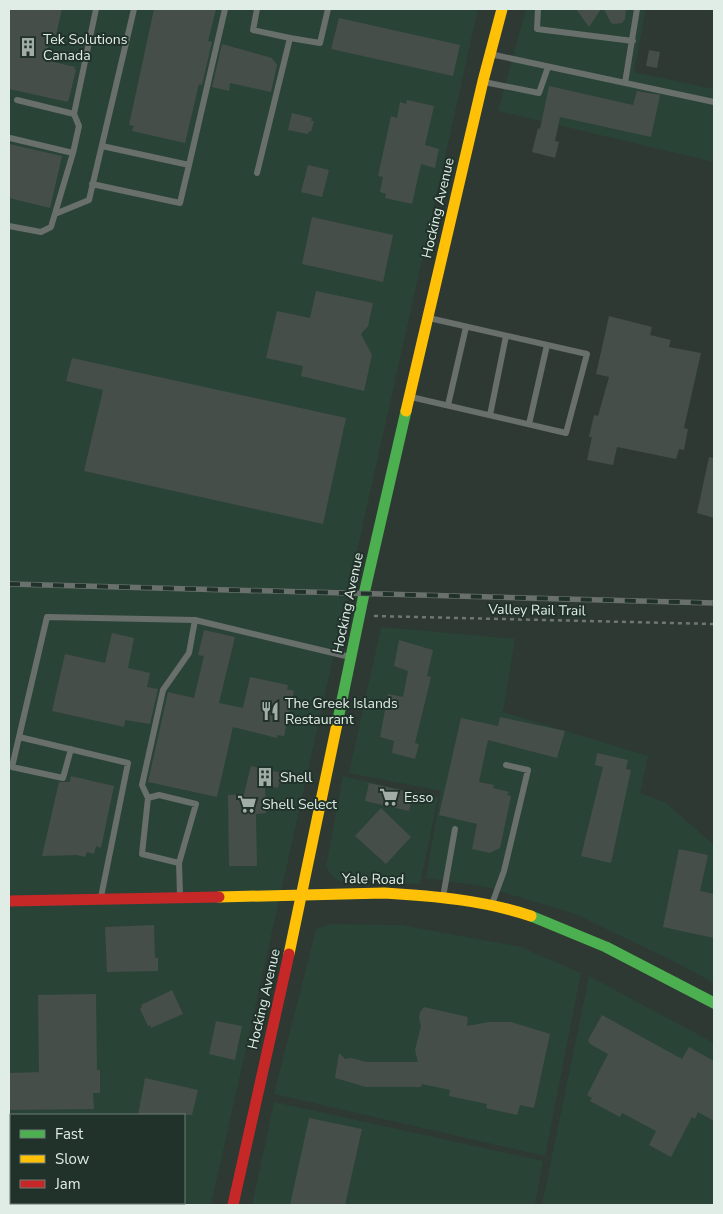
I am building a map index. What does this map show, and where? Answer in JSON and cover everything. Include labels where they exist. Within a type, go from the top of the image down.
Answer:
[{"type":"street","name":"Hocking Avenue","points":[[233,1205],[303,893],[360,616],[483,81],[502,9]]},
{"type":"street","name":"Yale Road","points":[[9,901],[303,893],[384,893],[491,905],[560,926],[601,943],[714,1003]]},
{"type":"lane","points":[[9,226],[41,232],[51,227],[79,126],[74,114],[96,9]]},
{"type":"lane","points":[[56,214],[89,200],[134,9]]},
{"type":"lane","points":[[92,184],[180,203],[224,9]]},
{"type":"lane","points":[[258,9],[253,30],[320,43],[328,9]]},
{"type":"lane","points":[[538,9],[537,29],[633,40]]},
{"type":"lane","points":[[625,83],[637,9]]},
{"type":"lane","points":[[257,173],[290,38]]},
{"type":"lane","points":[[490,54],[714,102]]},
{"type":"lane","points":[[483,81],[539,94],[548,67]]},
{"type":"lane","points":[[17,100],[74,114]]},
{"type":"lane","points":[[10,138],[73,153]]},
{"type":"lane","points":[[102,146],[188,166]]},
{"type":"lane","points":[[410,396],[566,433],[587,354],[428,318]]},
{"type":"lane","points":[[448,405],[466,327]]},
{"type":"lane","points":[[490,415],[506,336]]},
{"type":"lane","points":[[529,424],[547,345]]},
{"type":"lane","points":[[71,749],[63,778],[12,767],[47,617],[195,620],[351,657]]},
{"type":"lane","points":[[179,863],[142,854],[148,798],[142,785],[163,690],[189,653],[195,620]]},
{"type":"lane","points":[[20,737],[128,763],[101,898]]},
{"type":"lane","points":[[491,905],[504,871],[528,770],[506,765]]},
{"type":"lane","points":[[148,798],[158,795],[196,804],[179,863],[180,896]]},
{"type":"lane","points":[[442,898],[456,829]]},
{"type":"path","name":"Valley Rail Trail","points":[[360,616],[714,624]]},
{"type":"shaded area","points":[[9,9],[478,9],[211,1205],[9,1205]]},
{"type":"shaded area","points":[[526,9],[646,9],[634,72],[714,89],[714,162],[498,111]]},
{"type":"shaded area","points":[[381,627],[515,639],[503,712],[648,756],[640,793],[665,802],[714,845],[714,983],[575,914],[486,887],[426,878],[441,791],[349,773]]},
{"type":"shaded area","points":[[343,776],[438,798],[420,884],[339,881],[331,875],[326,866]]},
{"type":"shaded area","points":[[330,924],[401,925],[521,947],[581,973],[545,1156],[274,1094],[316,929]]},
{"type":"shaded area","points":[[589,976],[714,1043],[714,1205],[542,1205]]},
{"type":"shaded area","points":[[274,1102],[543,1161],[535,1205],[252,1205]]},
{"type":"building","name":"Tek Solutions Canada","points":[[9,9],[62,9],[56,35],[51,34],[45,60],[75,67],[74,69],[76,70],[68,102],[9,89]]},
{"type":"building","points":[[154,9],[216,9],[208,41],[212,42],[202,85],[199,84],[185,143],[132,131],[134,126],[129,125]]},
{"type":"building","points":[[576,9],[601,9],[589,27]]},
{"type":"building","points":[[604,9],[626,9],[625,19],[622,23],[611,23]]},
{"type":"building","points":[[339,18],[460,45],[453,76],[331,49]]},
{"type":"building","points":[[222,44],[272,58],[277,65],[271,92],[230,83],[229,91],[212,87]]},
{"type":"building","points":[[649,50],[660,52],[657,68],[646,66]]},
{"type":"building","points":[[549,86],[633,105],[637,91],[660,95],[651,137],[560,117],[555,141],[559,142],[555,158],[532,152],[538,128],[540,129]]},
{"type":"building","points":[[407,100],[434,106],[425,145],[439,149],[435,168],[421,164],[412,204],[385,198],[386,194],[380,192],[383,177],[378,176],[391,116],[397,118],[400,102],[406,104]]},
{"type":"building","points":[[292,113],[312,118],[311,121],[314,121],[311,132],[309,131],[308,134],[288,130]]},
{"type":"building","points":[[9,144],[62,156],[50,208],[9,198]]},
{"type":"building","points":[[308,165],[329,170],[322,197],[301,192]]},
{"type":"building","points":[[312,217],[393,235],[383,282],[302,264]]},
{"type":"building","points":[[316,291],[373,303],[368,326],[361,334],[372,355],[364,391],[301,376],[303,366],[266,358],[277,311],[310,318]]},
{"type":"building","points":[[609,316],[652,327],[650,335],[671,340],[669,347],[701,353],[684,428],[688,429],[684,450],[679,449],[676,459],[617,447],[613,465],[587,460],[592,437],[589,437],[594,415],[598,416],[609,377],[596,374]]},
{"type":"building","points":[[72,358],[346,418],[323,524],[84,471],[103,390],[66,381]]},
{"type":"building","points":[[709,457],[714,458],[714,518],[697,513]]},
{"type":"building","points":[[204,630],[235,637],[219,703],[243,708],[250,677],[288,685],[287,689],[294,691],[284,736],[277,735],[277,738],[233,727],[217,797],[148,782],[168,692],[194,698],[204,656],[198,655]]},
{"type":"building","points":[[112,633],[134,638],[128,668],[150,673],[147,687],[158,689],[150,724],[125,720],[124,727],[52,711],[65,654],[105,663]]},
{"type":"building","points":[[399,640],[433,650],[427,676],[431,677],[415,743],[419,744],[415,759],[392,753],[394,741],[380,737],[388,694],[403,697],[408,671],[394,666]]},
{"type":"building","points":[[500,717],[565,731],[557,758],[488,740],[479,782],[494,785],[493,788],[509,792],[507,795],[511,796],[500,848],[490,853],[472,849],[477,824],[439,815],[461,718],[498,726]]},
{"type":"building","points":[[597,753],[628,760],[626,769],[631,770],[611,863],[581,856],[603,767],[595,765]]},
{"type":"building","points":[[251,766],[282,773],[278,788],[265,785],[266,813],[256,814],[257,866],[229,866],[228,795],[244,794]]},
{"type":"building","points":[[71,776],[114,786],[101,848],[96,846],[94,854],[87,852],[85,857],[77,855],[42,856],[59,782],[70,782]]},
{"type":"building","name":"Esso","points":[[369,783],[413,793],[409,811],[365,801]]},
{"type":"building","name":"Esso","points":[[381,808],[411,837],[386,864],[355,836]]},
{"type":"building","points":[[679,849],[708,855],[700,891],[714,894],[714,938],[663,927]]},
{"type":"building","points":[[154,925],[155,958],[158,958],[158,971],[107,972],[105,927]]},
{"type":"building","points":[[172,990],[183,1014],[151,1028],[150,1025],[148,1026],[140,1009],[141,1005]]},
{"type":"building","points":[[96,994],[97,1070],[100,1070],[100,1093],[93,1093],[94,1109],[9,1110],[9,1073],[39,1072],[38,995]]},
{"type":"building","points":[[424,1007],[468,1017],[467,1026],[489,1022],[511,1022],[550,1034],[534,1108],[520,1105],[517,1115],[486,1108],[487,1104],[449,1096],[450,1090],[422,1084],[421,1087],[366,1087],[335,1078],[339,1053],[345,1059],[351,1058],[367,1062],[418,1062],[415,1050],[421,1026],[420,1012]]},
{"type":"building","points":[[602,1015],[682,1059],[689,1047],[714,1061],[714,1121],[698,1112],[695,1119],[692,1117],[671,1157],[649,1145],[656,1131],[622,1113],[620,1117],[590,1101],[592,1098],[587,1095],[608,1054],[590,1044],[588,1040]]},
{"type":"building","points":[[216,1021],[242,1026],[235,1060],[209,1054]]},
{"type":"building","points":[[145,1078],[198,1090],[192,1115],[138,1114]]},
{"type":"building","points":[[309,1118],[362,1129],[345,1205],[290,1205]]},
{"type":"railway","points":[[9,584],[714,603]]},
{"type":"traffic: fast","points":[[337,724],[364,594],[406,411]]},
{"type":"traffic: fast","points":[[531,916],[606,947],[714,1003]]},
{"type":"traffic: slow","points":[[406,411],[483,81],[502,9]]},
{"type":"traffic: slow","points":[[289,954],[337,724]]},
{"type":"traffic: slow","points":[[219,897],[384,893],[477,902],[531,916]]},
{"type":"traffic: jam","points":[[9,901],[219,897]]},
{"type":"traffic: jam","points":[[233,1205],[289,954]]},
{"type":"place","name":"Tek Solutions Canada","points":[[28,47]]},
{"type":"place","name":"The Greek Islands Restaurant","points":[[270,711]]},
{"type":"place","name":"Shell","points":[[265,777]]},
{"type":"place","name":"Esso","points":[[389,797]]},
{"type":"place","name":"Shell Select","points":[[247,804]]}]
